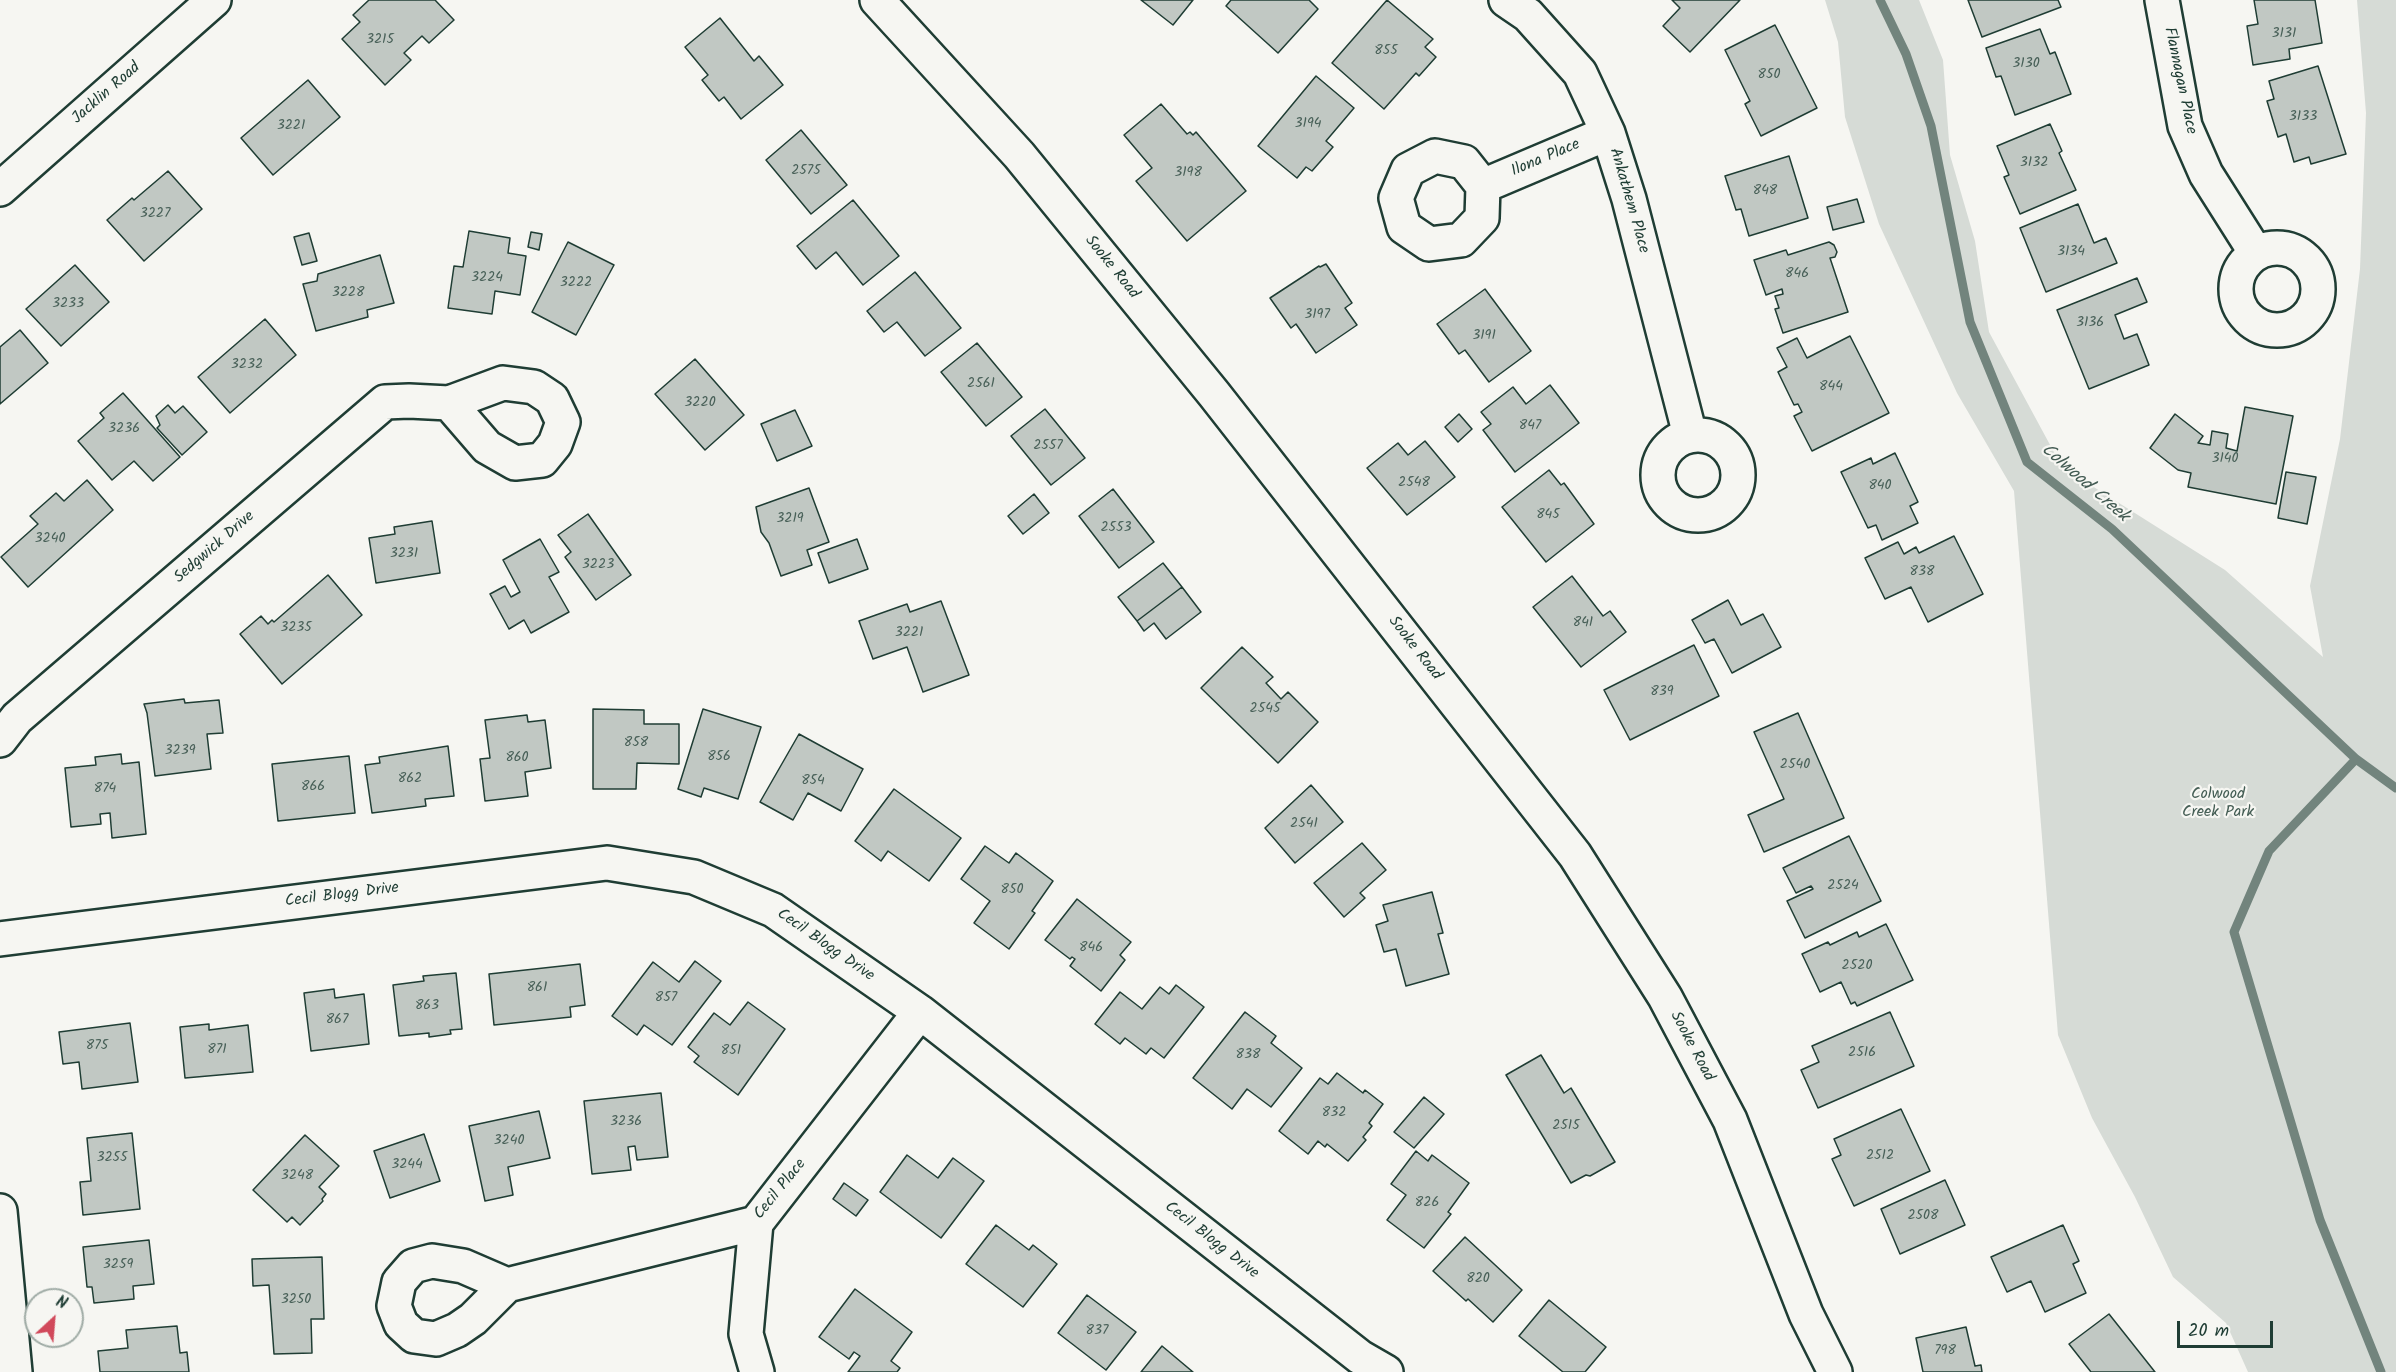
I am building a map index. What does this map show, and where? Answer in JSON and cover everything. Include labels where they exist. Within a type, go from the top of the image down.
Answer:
[{"type":"street","name":"Jacklin Road","points":[[0,189],[214,0]]},
{"type":"street","name":"Sooke Road","points":[[878,0],[1019,155],[1214,394],[1575,855],[1665,997],[1730,1120],[1806,1314],[1835,1372]]},
{"type":"street","name":"Ankathem Place","points":[[1506,0],[1528,15],[1580,73],[1608,133],[1629,199],[1690,435]]},
{"type":"street","name":"Flannagan Place","points":[[2162,0],[2185,126],[2206,174],[2256,253]]},
{"type":"street","name":"Ilona Place","points":[[1483,186],[1608,133]]},
{"type":"street","name":"Sedgwick Drive","points":[[0,740],[17,718],[385,402],[449,403]]},
{"type":"street","name":"Cecil Blogg Drive","points":[[0,939],[607,863],[694,877],[773,910],[920,1012],[1360,1357],[1386,1372]]},
{"type":"street","name":"Cecil Place","points":[[507,1285],[756,1222],[920,1012]]},
{"type":"street","points":[[0,1211],[15,1372]]},
{"type":"street","points":[[756,1222],[746,1334],[757,1372]]},
{"type":"green space","name":"Colwood Creek Park","points":[[1825,0],[1919,0],[1943,60],[1950,155],[1975,241],[1989,332],[2062,467],[2225,570],[2323,657],[2310,586],[2340,439],[2360,269],[2366,113],[2357,0],[2396,0],[2396,1372],[2248,1372],[2226,1323],[2173,1277],[2135,1197],[2092,1118],[2058,1035],[2014,491],[1957,393],[1879,224],[1845,117],[1838,42]]},
{"type":"building","points":[[369,0],[435,0],[454,20],[429,43],[422,36],[404,53],[411,60],[385,85],[342,39],[360,22],[353,15]]},
{"type":"building","points":[[1141,0],[1193,0],[1173,25]]},
{"type":"building","points":[[1231,0],[1309,0],[1318,9],[1278,53],[1226,6]]},
{"type":"building","points":[[1387,0],[1433,39],[1425,47],[1436,57],[1419,76],[1416,73],[1384,109],[1332,63]]},
{"type":"building","points":[[1672,0],[1740,0],[1690,52],[1663,26],[1680,8]]},
{"type":"building","points":[[1968,0],[2058,0],[2061,7],[1982,37]]},
{"type":"building","points":[[2254,0],[2315,0],[2322,43],[2289,49],[2290,59],[2253,65],[2247,26],[2258,24]]},
{"type":"building","points":[[720,18],[754,61],[759,56],[783,85],[741,119],[724,97],[719,101],[702,80],[708,75],[685,47]]},
{"type":"building","points":[[1775,25],[1817,108],[1761,136],[1745,104],[1750,101],[1725,50]]},
{"type":"building","points":[[2040,29],[2050,54],[2055,52],[2071,94],[2015,115],[2001,76],[1996,77],[1986,48]]},
{"type":"building","points":[[2318,66],[2346,154],[2311,164],[2309,157],[2294,162],[2286,134],[2278,137],[2267,101],[2274,99],[2269,81]]},
{"type":"building","points":[[1316,76],[1354,108],[1326,141],[1333,147],[1312,171],[1306,167],[1297,178],[1258,146]]},
{"type":"building","points":[[308,80],[340,117],[273,175],[241,138]]},
{"type":"building","points":[[1161,104],[1187,134],[1190,132],[1193,135],[1196,132],[1246,191],[1187,241],[1136,181],[1152,168],[1124,135]]},
{"type":"building","points":[[2050,124],[2062,151],[2059,153],[2076,190],[2020,214],[2004,177],[2009,175],[1997,146]]},
{"type":"building","points":[[801,130],[847,185],[811,214],[766,160]]},
{"type":"building","points":[[1789,156],[1808,218],[1749,236],[1741,209],[1736,210],[1725,176]]},
{"type":"building","points":[[168,171],[202,209],[144,261],[107,220]]},
{"type":"building","points":[[1857,199],[1864,222],[1833,230],[1827,207]]},
{"type":"building","points":[[853,200],[899,256],[863,285],[836,252],[816,269],[797,246]]},
{"type":"building","points":[[2078,204],[2094,243],[2106,238],[2117,263],[2046,292],[2020,228]]},
{"type":"building","points":[[469,231],[510,238],[508,253],[526,256],[520,295],[495,291],[492,314],[448,308],[454,266],[463,267]]},
{"type":"building","points":[[531,232],[542,234],[539,250],[528,247]]},
{"type":"building","points":[[309,233],[317,261],[302,265],[294,237]]},
{"type":"building","points":[[568,242],[614,265],[576,335],[532,312]]},
{"type":"building","points":[[1829,242],[1834,245],[1837,252],[1835,257],[1830,258],[1848,312],[1783,333],[1775,309],[1779,308],[1775,296],[1783,294],[1782,289],[1766,295],[1754,260],[1786,250],[1788,255]]},
{"type":"building","points":[[380,255],[394,303],[367,310],[368,317],[316,331],[303,284],[317,281],[318,274]]},
{"type":"building","points":[[1326,264],[1352,303],[1345,308],[1357,325],[1316,353],[1296,324],[1291,328],[1270,298],[1319,266]]},
{"type":"building","points":[[75,265],[109,302],[61,346],[26,309]]},
{"type":"building","points":[[915,272],[961,328],[925,356],[897,322],[884,332],[867,311]]},
{"type":"building","points":[[2137,278],[2147,302],[2115,315],[2124,339],[2137,334],[2149,365],[2089,389],[2057,310]]},
{"type":"building","points":[[1485,289],[1531,351],[1489,382],[1465,350],[1459,354],[1437,324]]},
{"type":"building","points":[[265,319],[296,355],[230,413],[198,377]]},
{"type":"building","points":[[20,330],[48,363],[0,404],[0,347]]},
{"type":"building","points":[[1850,336],[1889,413],[1812,451],[1794,416],[1802,412],[1798,404],[1794,405],[1778,372],[1787,367],[1777,348],[1797,338],[1807,358]]},
{"type":"building","points":[[977,343],[1022,397],[986,426],[941,372]]},
{"type":"building","points":[[695,359],[744,415],[705,450],[655,394]]},
{"type":"building","points":[[1550,385],[1579,423],[1515,472],[1483,430],[1491,424],[1481,412],[1513,387],[1526,404]]},
{"type":"building","points":[[123,393],[180,457],[153,481],[134,461],[112,480],[78,441],[104,418],[100,413]]},
{"type":"building","points":[[168,405],[175,413],[183,406],[207,432],[182,455],[157,428],[160,425],[156,416]]},
{"type":"building","points":[[2245,407],[2293,416],[2276,504],[2188,487],[2191,473],[2178,470],[2150,448],[2175,414],[2203,436],[2198,443],[2210,445],[2212,431],[2228,434],[2226,448],[2237,451]]},
{"type":"building","points":[[1045,409],[1085,458],[1051,485],[1011,436]]},
{"type":"building","points":[[795,410],[812,446],[777,461],[761,424]]},
{"type":"building","points":[[1459,414],[1472,429],[1458,442],[1445,427]]},
{"type":"building","points":[[1425,441],[1455,477],[1407,515],[1367,468],[1398,443],[1408,455]]},
{"type":"building","points":[[1895,453],[1918,502],[1910,506],[1918,523],[1882,540],[1876,525],[1868,528],[1841,472],[1871,458],[1873,464]]},
{"type":"building","points":[[1549,470],[1561,485],[1564,483],[1594,524],[1546,562],[1502,507]]},
{"type":"building","points":[[2286,472],[2316,477],[2307,524],[2278,518]]},
{"type":"building","points":[[87,480],[113,510],[28,587],[1,557],[38,524],[30,516],[56,493],[64,501]]},
{"type":"building","points":[[809,488],[829,542],[807,550],[812,565],[781,576],[769,543],[761,532],[756,507]]},
{"type":"building","points":[[1113,489],[1154,542],[1119,568],[1079,516]]},
{"type":"building","points":[[1034,494],[1049,513],[1023,534],[1008,516]]},
{"type":"building","points":[[588,514],[631,575],[596,600],[565,557],[571,552],[558,535]]},
{"type":"building","points":[[432,521],[440,573],[376,583],[369,538],[395,534],[394,527]]},
{"type":"building","points":[[1954,536],[1983,594],[1928,622],[1911,587],[1885,599],[1865,558],[1898,542],[1904,554],[1916,547],[1919,553]]},
{"type":"building","points":[[540,539],[559,572],[549,577],[569,612],[531,633],[524,620],[509,629],[490,594],[505,586],[511,597],[520,592],[503,560]]},
{"type":"building","points":[[857,539],[868,569],[829,583],[818,553]]},
{"type":"building","points":[[1163,563],[1182,587],[1137,621],[1118,597]]},
{"type":"building","points":[[328,575],[362,615],[282,684],[240,634],[261,616],[268,624],[272,620],[274,622]]},
{"type":"building","points":[[1572,576],[1603,616],[1610,611],[1626,632],[1581,667],[1533,607]]},
{"type":"building","points":[[1182,587],[1201,612],[1166,639],[1154,623],[1144,631],[1137,621]]},
{"type":"building","points":[[1728,600],[1741,625],[1763,614],[1781,647],[1732,673],[1714,639],[1705,643],[1692,620]]},
{"type":"building","points":[[941,601],[969,675],[923,692],[907,647],[873,659],[859,621],[907,604],[910,612]]},
{"type":"building","points":[[1694,645],[1719,696],[1630,740],[1604,690]]},
{"type":"building","points":[[1242,647],[1273,677],[1266,683],[1281,699],[1288,692],[1318,722],[1278,763],[1201,688]]},
{"type":"building","points":[[184,699],[185,703],[219,700],[223,733],[207,734],[211,769],[155,776],[144,704]]},
{"type":"building","points":[[593,709],[644,710],[644,724],[679,724],[679,764],[637,763],[636,789],[593,789]]},
{"type":"building","points":[[703,709],[761,727],[738,799],[704,788],[701,797],[678,789]]},
{"type":"building","points":[[1798,713],[1844,818],[1764,852],[1748,815],[1784,799],[1754,732]]},
{"type":"building","points":[[527,715],[528,722],[545,720],[551,768],[525,772],[528,796],[485,801],[480,759],[490,758],[485,720]]},
{"type":"building","points":[[799,734],[863,769],[841,811],[808,793],[793,820],[760,802]]},
{"type":"building","points":[[448,746],[454,796],[425,799],[426,806],[372,813],[365,765],[380,763],[379,757]]},
{"type":"building","points":[[121,754],[122,764],[139,762],[146,834],[112,838],[110,813],[100,814],[101,824],[71,827],[65,768],[96,765],[95,757]]},
{"type":"building","points":[[349,756],[355,813],[278,821],[272,764]]},
{"type":"building","points":[[1311,785],[1343,822],[1295,863],[1265,828]]},
{"type":"building","points":[[894,789],[961,838],[929,881],[888,851],[881,861],[855,841]]},
{"type":"building","points":[[1849,836],[1881,901],[1805,938],[1787,901],[1813,889],[1811,886],[1796,893],[1783,868]]},
{"type":"building","points":[[1362,843],[1386,870],[1360,893],[1365,898],[1344,917],[1314,883]]},
{"type":"building","points":[[985,846],[1009,863],[1016,853],[1053,881],[1032,911],[1035,913],[1009,949],[974,923],[990,901],[961,879]]},
{"type":"building","points":[[1432,892],[1443,933],[1438,934],[1449,974],[1406,986],[1396,949],[1384,952],[1376,925],[1388,921],[1383,905]]},
{"type":"building","points":[[1077,899],[1131,942],[1120,955],[1125,960],[1101,991],[1070,966],[1075,959],[1072,957],[1070,959],[1045,940]]},
{"type":"building","points":[[1886,924],[1913,980],[1857,1006],[1855,1002],[1851,1004],[1841,982],[1820,992],[1802,954],[1828,942],[1830,945],[1857,932],[1859,937]]},
{"type":"building","points":[[695,961],[721,981],[672,1045],[644,1025],[637,1035],[612,1016],[653,962],[679,982]]},
{"type":"building","points":[[580,964],[585,1005],[570,1007],[571,1017],[494,1025],[489,974]]},
{"type":"building","points":[[456,973],[462,1029],[450,1030],[451,1034],[429,1037],[429,1033],[399,1036],[393,985],[424,981],[423,976]]},
{"type":"building","points":[[1176,985],[1204,1007],[1164,1058],[1151,1048],[1146,1054],[1125,1038],[1120,1044],[1095,1024],[1120,992],[1142,1009],[1160,987],[1169,994]]},
{"type":"building","points":[[334,989],[335,998],[364,994],[369,1044],[311,1051],[304,993]]},
{"type":"building","points":[[748,1002],[785,1029],[738,1095],[694,1062],[699,1056],[688,1047],[714,1013],[730,1025]]},
{"type":"building","points":[[1245,1012],[1276,1036],[1271,1043],[1302,1068],[1271,1107],[1247,1089],[1232,1109],[1193,1078]]},
{"type":"building","points":[[1890,1012],[1914,1066],[1818,1108],[1801,1070],[1819,1062],[1812,1046]]},
{"type":"building","points":[[130,1023],[138,1082],[82,1089],[79,1062],[63,1064],[59,1032]]},
{"type":"building","points":[[209,1024],[209,1030],[248,1025],[253,1072],[185,1078],[180,1027]]},
{"type":"building","points":[[1541,1055],[1564,1093],[1571,1088],[1615,1162],[1590,1176],[1586,1175],[1571,1183],[1506,1075]]},
{"type":"building","points":[[1337,1073],[1363,1093],[1365,1090],[1383,1104],[1369,1123],[1372,1126],[1363,1137],[1366,1140],[1348,1161],[1327,1144],[1325,1147],[1318,1141],[1308,1154],[1279,1131],[1320,1078],[1328,1084]]},
{"type":"building","points":[[661,1093],[668,1157],[637,1160],[635,1146],[628,1147],[631,1170],[592,1174],[584,1101]]},
{"type":"building","points":[[1424,1097],[1444,1114],[1414,1148],[1394,1132]]},
{"type":"building","points":[[1901,1109],[1930,1171],[1854,1206],[1832,1159],[1841,1155],[1834,1139]]},
{"type":"building","points":[[539,1111],[550,1158],[508,1167],[513,1195],[485,1201],[469,1126]]},
{"type":"building","points":[[132,1133],[140,1209],[83,1215],[80,1182],[91,1181],[87,1138]]},
{"type":"building","points":[[424,1134],[440,1181],[390,1198],[374,1151]]},
{"type":"building","points":[[305,1135],[339,1166],[319,1187],[326,1194],[323,1201],[300,1225],[292,1217],[287,1222],[253,1190]]},
{"type":"building","points":[[1416,1151],[1428,1161],[1432,1155],[1469,1183],[1448,1212],[1451,1214],[1424,1248],[1387,1220],[1406,1195],[1391,1184]]},
{"type":"building","points":[[907,1155],[938,1178],[953,1158],[984,1181],[941,1238],[880,1192]]},
{"type":"building","points":[[1945,1180],[1965,1225],[1900,1254],[1881,1209]]},
{"type":"building","points":[[844,1183],[868,1200],[856,1216],[833,1199]]},
{"type":"building","points":[[996,1225],[1029,1250],[1033,1245],[1057,1264],[1023,1307],[966,1264]]},
{"type":"building","points":[[2063,1225],[2079,1261],[2073,1264],[2086,1293],[2045,1312],[2031,1281],[2007,1292],[1991,1257]]},
{"type":"building","points":[[1465,1237],[1522,1290],[1493,1322],[1433,1271]]},
{"type":"building","points":[[149,1240],[154,1284],[133,1286],[134,1299],[94,1303],[92,1287],[87,1287],[83,1247]]},
{"type":"building","points":[[322,1257],[324,1319],[311,1319],[312,1353],[274,1354],[269,1285],[253,1286],[252,1259]]},
{"type":"building","points":[[855,1289],[912,1332],[891,1361],[900,1368],[897,1372],[848,1372],[860,1356],[854,1352],[849,1359],[819,1337]]},
{"type":"building","points":[[1087,1295],[1136,1332],[1106,1370],[1058,1333]]},
{"type":"building","points":[[1549,1300],[1606,1347],[1585,1372],[1563,1372],[1519,1336]]},
{"type":"building","points":[[2109,1314],[2155,1372],[2091,1372],[2069,1344]]},
{"type":"building","points":[[177,1326],[180,1353],[187,1352],[189,1372],[100,1372],[98,1351],[128,1348],[126,1330]]},
{"type":"building","points":[[1966,1327],[1975,1366],[1981,1365],[1982,1372],[1923,1372],[1916,1338]]},
{"type":"building","points":[[1162,1346],[1193,1372],[1141,1372]]},
{"type":"waterway","name":"Colwood Creek","points":[[1880,0],[1906,54],[1931,126],[1970,322],[2027,462],[2112,529],[2356,759],[2396,788]]},
{"type":"waterway","points":[[2356,759],[2269,851],[2234,932],[2320,1220],[2381,1372]]}]
